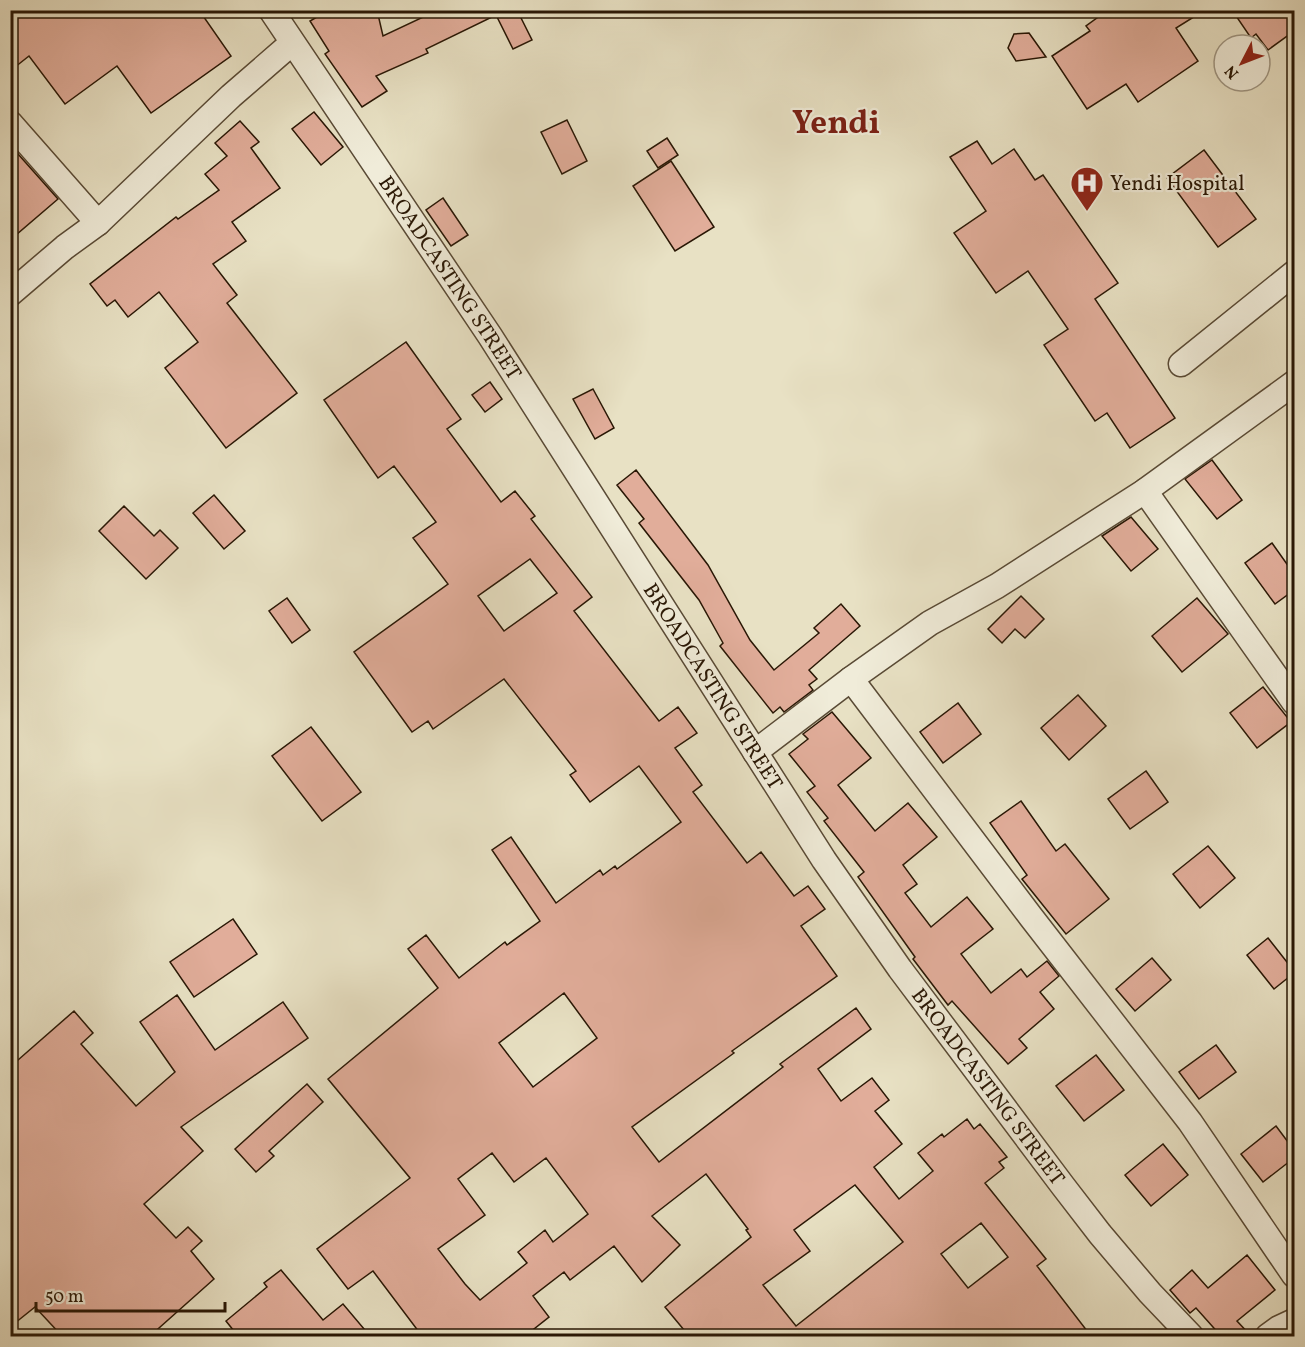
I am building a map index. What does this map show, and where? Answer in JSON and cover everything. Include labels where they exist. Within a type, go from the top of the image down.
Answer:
[{"type":"street","name":"BROADCASTING STREET","points":[[271,10],[490,336],[824,860],[894,960],[1100,1234],[1150,1293],[1191,1336]]},
{"type":"street","points":[[10,294],[65,247],[98,223],[231,96],[292,43]]},
{"type":"street","points":[[10,123],[98,223]]},
{"type":"street","points":[[1181,364],[1294,273]]},
{"type":"street","points":[[755,752],[930,623],[997,586],[1145,491],[1294,383]]},
{"type":"street","points":[[1145,491],[1294,702]]},
{"type":"street","points":[[851,679],[1030,917],[1190,1122],[1294,1275]]},
{"type":"street","points":[[1268,1336],[1294,1321]]},
{"type":"building","points":[[10,10],[199,10],[231,56],[151,113],[117,66],[65,104],[29,56],[10,71]]},
{"type":"building","points":[[329,10],[377,10],[383,36],[438,10],[517,10],[532,40],[513,49],[496,15],[426,49],[428,53],[376,76],[387,91],[362,107],[325,54],[329,51],[310,21]]},
{"type":"building","points":[[1108,10],[1205,10],[1176,28],[1198,61],[1138,102],[1126,84],[1087,109],[1052,56],[1090,31],[1086,26]]},
{"type":"building","points":[[1232,10],[1294,10],[1294,31],[1272,47],[1272,33],[1248,33]]},
{"type":"building","points":[[1029,33],[1046,57],[1016,61],[1008,48],[1014,34]]},
{"type":"building","points":[[314,112],[343,147],[321,165],[292,129]]},
{"type":"building","points":[[567,120],[587,161],[562,174],[541,132]]},
{"type":"building","points":[[240,121],[259,142],[251,148],[280,188],[232,222],[246,241],[213,264],[237,295],[227,303],[297,393],[226,448],[165,368],[198,342],[159,292],[128,317],[115,300],[107,306],[90,284],[176,217],[178,219],[219,190],[205,174],[227,156],[215,143]]},
{"type":"building","points":[[667,138],[678,155],[658,168],[647,151]]},
{"type":"building","points":[[977,141],[992,164],[1014,149],[1035,180],[1043,175],[1118,283],[1095,299],[1175,418],[1130,448],[1107,413],[1095,421],[1044,345],[1068,329],[1028,271],[996,293],[954,233],[986,211],[950,157]]},
{"type":"building","points":[[10,145],[58,199],[10,240]]},
{"type":"building","points":[[1204,150],[1256,219],[1218,247],[1167,178]]},
{"type":"building","points":[[671,161],[714,227],[675,251],[633,186]]},
{"type":"building","points":[[443,198],[468,235],[451,246],[426,210]]},
{"type":"building","points":[[406,342],[461,419],[447,429],[501,502],[515,491],[535,516],[531,519],[592,597],[574,611],[659,721],[678,707],[697,733],[675,748],[702,785],[693,792],[747,863],[761,852],[794,896],[808,886],[825,909],[801,926],[837,976],[732,1051],[734,1053],[632,1127],[659,1162],[783,1067],[780,1064],[856,1008],[871,1029],[818,1069],[841,1101],[872,1078],[889,1100],[875,1111],[902,1144],[874,1167],[899,1199],[933,1171],[918,1153],[942,1134],[944,1137],[967,1119],[974,1129],[980,1124],[1007,1157],[999,1162],[1004,1168],[985,1183],[1046,1259],[1037,1266],[1091,1336],[689,1336],[665,1307],[751,1237],[746,1230],[748,1229],[706,1174],[652,1216],[680,1245],[642,1282],[614,1246],[570,1280],[564,1272],[533,1296],[549,1317],[525,1336],[422,1336],[373,1271],[348,1289],[317,1249],[410,1178],[328,1079],[438,988],[408,949],[426,935],[459,978],[505,942],[507,945],[540,921],[492,850],[511,837],[556,903],[600,870],[603,875],[615,866],[617,869],[681,822],[639,766],[590,802],[570,775],[576,771],[504,679],[433,729],[428,721],[412,732],[354,652],[448,584],[413,538],[436,522],[394,466],[378,478],[324,400]],"holes":[[[530,559],[557,593],[504,631],[478,596]],[[564,993],[597,1038],[533,1087],[499,1043]],[[492,1153],[514,1182],[546,1158],[588,1214],[553,1242],[545,1230],[518,1252],[527,1263],[480,1300],[438,1249],[485,1215],[458,1179]],[[855,1185],[903,1242],[796,1326],[763,1285],[810,1251],[794,1230]],[[981,1223],[1008,1257],[968,1288],[941,1254]]]},
{"type":"building","points":[[490,382],[502,399],[485,412],[472,395]]},
{"type":"building","points":[[593,389],[614,428],[595,439],[573,399]]},
{"type":"building","points":[[1212,460],[1242,500],[1217,519],[1185,479]]},
{"type":"building","points":[[636,470],[708,565],[750,640],[774,670],[819,633],[814,628],[841,604],[860,626],[809,670],[817,679],[809,685],[813,690],[784,712],[780,707],[773,713],[720,646],[723,643],[699,600],[639,523],[644,519],[617,485]]},
{"type":"building","points":[[214,495],[245,531],[224,549],[193,513]]},
{"type":"building","points":[[124,506],[154,536],[160,530],[178,548],[146,579],[99,531]]},
{"type":"building","points":[[1131,517],[1158,549],[1131,571],[1102,536]]},
{"type":"building","points":[[1272,543],[1294,574],[1294,590],[1275,604],[1245,563]]},
{"type":"building","points":[[1021,596],[1044,619],[1025,638],[1015,629],[1002,643],[988,629]]},
{"type":"building","points":[[287,598],[310,630],[292,643],[269,611]]},
{"type":"building","points":[[1197,598],[1228,634],[1182,672],[1152,636]]},
{"type":"building","points":[[1263,687],[1291,722],[1257,748],[1230,713]]},
{"type":"building","points":[[1078,695],[1106,726],[1069,760],[1041,728]]},
{"type":"building","points":[[958,703],[981,734],[943,763],[920,732]]},
{"type":"building","points":[[832,712],[871,758],[838,785],[875,831],[908,803],[937,837],[903,865],[917,884],[905,893],[931,927],[967,897],[993,929],[961,954],[991,993],[1021,969],[1027,977],[1047,961],[1059,976],[1040,992],[1054,1009],[1019,1039],[1027,1048],[1008,1064],[952,1001],[948,1005],[913,959],[915,957],[858,877],[864,872],[824,821],[828,818],[807,792],[815,786],[789,754],[808,739],[803,734]]},
{"type":"building","points":[[311,727],[361,792],[322,821],[272,756]]},
{"type":"building","points":[[1146,771],[1168,802],[1130,829],[1108,799]]},
{"type":"building","points":[[1021,801],[1056,851],[1065,844],[1109,899],[1066,934],[1022,879],[1027,875],[990,823]]},
{"type":"building","points":[[1208,846],[1235,878],[1200,908],[1173,874]]},
{"type":"building","points":[[233,919],[257,954],[194,997],[170,962]]},
{"type":"building","points":[[1268,938],[1294,971],[1274,989],[1247,955]]},
{"type":"building","points":[[1152,958],[1171,980],[1135,1011],[1116,989]]},
{"type":"building","points":[[177,995],[215,1050],[283,1002],[308,1038],[181,1127],[203,1151],[144,1204],[176,1238],[188,1227],[202,1241],[191,1251],[214,1279],[150,1336],[62,1336],[35,1307],[10,1327],[10,1067],[74,1011],[93,1033],[81,1044],[136,1106],[175,1072],[140,1022]]},
{"type":"building","points":[[1216,1045],[1236,1072],[1199,1099],[1179,1072]]},
{"type":"building","points":[[1096,1055],[1124,1090],[1084,1121],[1056,1086]]},
{"type":"building","points":[[307,1084],[323,1102],[269,1151],[274,1156],[256,1172],[235,1149]]},
{"type":"building","points":[[1276,1126],[1294,1150],[1294,1158],[1263,1182],[1241,1154]]},
{"type":"building","points":[[1163,1144],[1188,1175],[1151,1206],[1125,1175]]},
{"type":"building","points":[[1247,1255],[1275,1290],[1237,1321],[1251,1336],[1221,1336],[1196,1308],[1190,1313],[1170,1290],[1192,1270],[1208,1288]]},
{"type":"building","points":[[281,1270],[323,1320],[343,1304],[370,1336],[238,1336],[226,1321],[267,1287],[264,1283]]},
{"type":"place","name":"Yendi Hospital","points":[[1087,212]]},
{"type":"district","name":"Yendi","points":[[836,121]]}]
